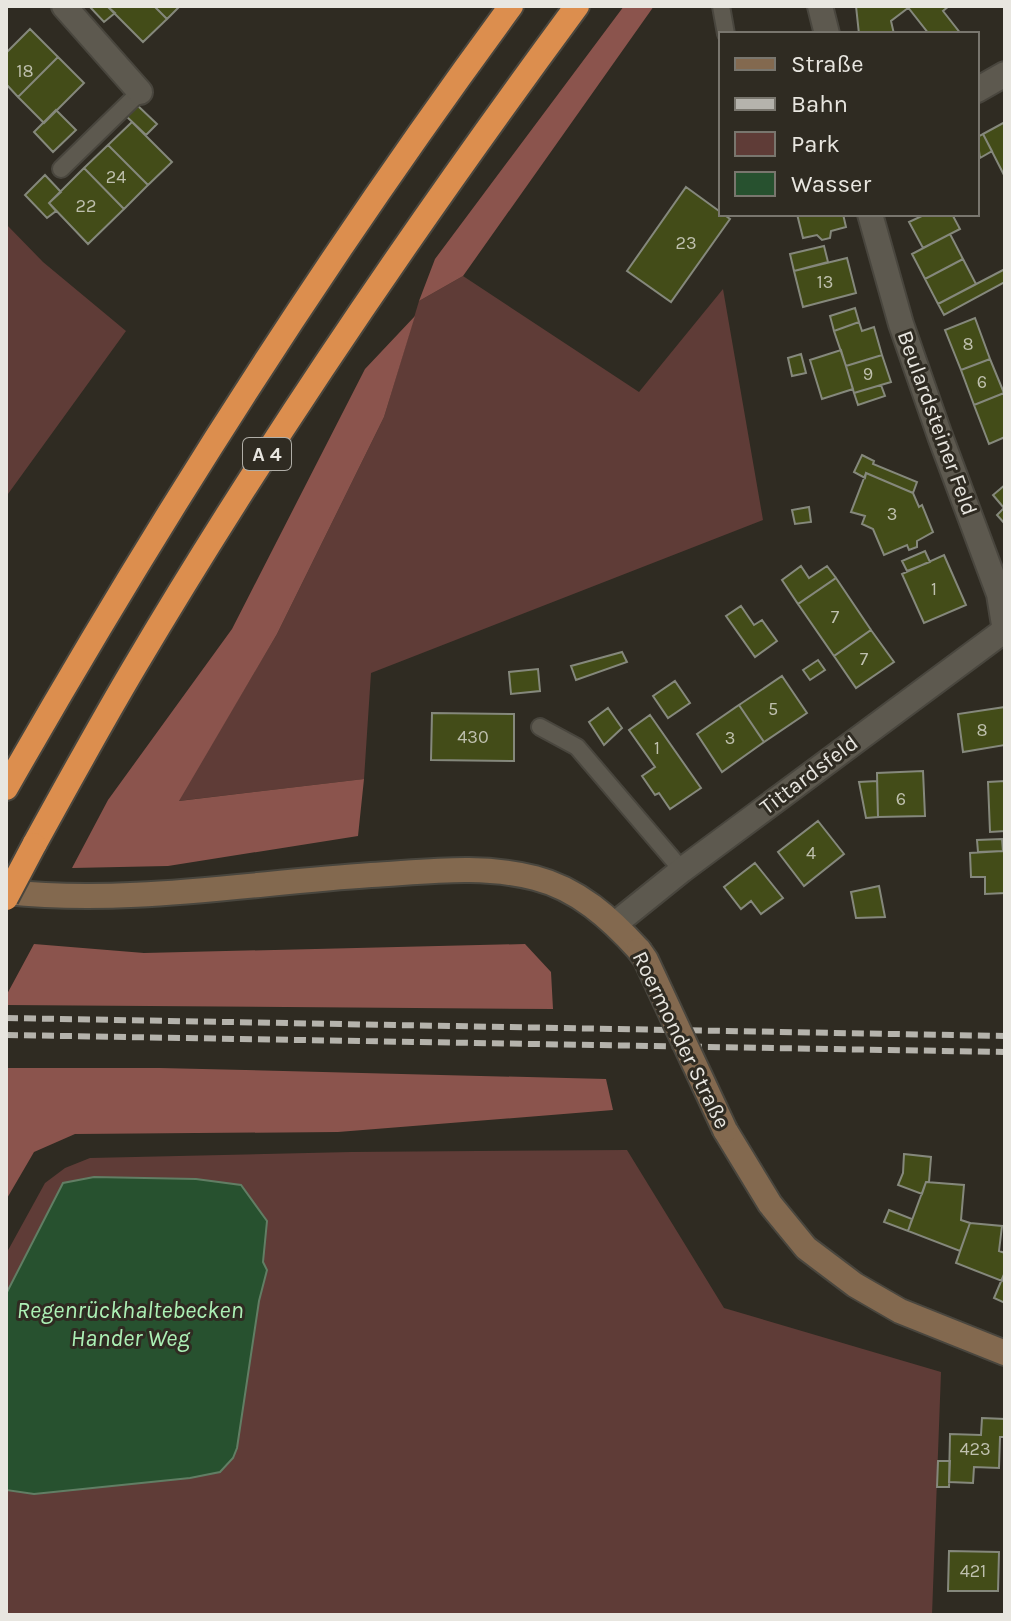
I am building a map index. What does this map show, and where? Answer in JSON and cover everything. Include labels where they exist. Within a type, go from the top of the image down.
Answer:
[{"type":"highway","name":"A 4","points":[[6,788],[85,649],[199,462],[357,222],[511,6]]},
{"type":"highway","name":"A 4","points":[[6,895],[135,666],[247,485],[397,257],[577,6]]},
{"type":"main road","name":"Roermonder Straße","points":[[6,895],[61,897],[190,893],[455,869],[499,871],[537,878],[579,895],[615,924],[646,960],[725,1130],[770,1204],[806,1248],[855,1285],[889,1305],[1005,1353]]},
{"type":"street","points":[[64,6],[140,92]]},
{"type":"street","points":[[820,6],[826,32]]},
{"type":"street","points":[[979,89],[1005,74]]},
{"type":"street","name":"Beulardsteiner Feld","points":[[871,216],[901,324],[999,594],[1005,630]]},
{"type":"street","name":"Tittardsfeld","points":[[615,924],[682,870],[1005,630]]},
{"type":"lane","points":[[721,6],[726,32]]},
{"type":"lane","points":[[61,169],[140,92]]},
{"type":"lane","points":[[540,727],[577,747],[682,870]]},
{"type":"green space","points":[[6,224],[43,262],[126,331],[8,494],[6,493]]},
{"type":"green space","points":[[463,276],[639,392],[723,289],[763,520],[371,673],[364,779],[178,801],[277,634],[384,417],[419,301]]},
{"type":"green space","points":[[627,1150],[724,1308],[941,1372],[932,1615],[6,1615],[6,1254],[45,1183],[65,1168],[90,1158]]},
{"type":"shaded area","points":[[624,6],[654,6],[463,276],[419,301],[435,259]]},
{"type":"shaded area","points":[[415,316],[384,417],[277,634],[179,801],[364,779],[358,836],[168,866],[72,868],[108,800],[232,629],[365,369]]},
{"type":"shaded area","points":[[34,944],[144,953],[525,944],[551,972],[553,1009],[6,1005],[6,996]]},
{"type":"shaded area","points":[[6,1068],[160,1068],[606,1079],[613,1110],[338,1132],[75,1134],[34,1152],[6,1200]]},
{"type":"water","name":"Regenrückhaltebecken Hander Weg","points":[[94,1177],[196,1179],[241,1185],[267,1221],[263,1262],[267,1270],[259,1301],[237,1448],[233,1458],[220,1472],[190,1478],[34,1494],[6,1490],[6,1294],[63,1183]]},
{"type":"building","points":[[89,6],[107,6],[115,13],[104,22]]},
{"type":"building","points":[[107,6],[154,6],[167,19],[143,42]]},
{"type":"building","points":[[154,6],[180,6],[167,19]]},
{"type":"building","points":[[856,6],[907,6],[891,21],[894,32],[859,32]]},
{"type":"building","points":[[907,6],[949,6],[943,11],[959,32],[927,32]]},
{"type":"building","points":[[30,29],[58,57],[18,97],[6,84],[6,53]]},
{"type":"building","points":[[58,57],[84,83],[44,123],[18,97]]},
{"type":"building","points":[[137,105],[157,124],[146,135],[126,116]]},
{"type":"building","points":[[56,110],[76,130],[53,152],[34,132]]},
{"type":"building","points":[[132,122],[172,162],[148,185],[108,145]]},
{"type":"building","points":[[1005,122],[1005,177],[983,134]]},
{"type":"building","points":[[983,134],[992,151],[980,158],[979,151],[979,136]]},
{"type":"building","points":[[108,145],[148,185],[124,209],[84,168]]},
{"type":"building","points":[[84,168],[124,209],[88,244],[49,203]]},
{"type":"building","points":[[45,175],[61,192],[49,203],[56,211],[47,218],[25,195]]},
{"type":"building","points":[[686,187],[719,211],[719,216],[730,219],[671,302],[627,271]]},
{"type":"building","points":[[798,216],[843,216],[846,227],[831,231],[830,238],[822,240],[817,235],[803,238]]},
{"type":"building","points":[[922,216],[953,216],[960,229],[923,248],[909,222]]},
{"type":"building","points":[[950,234],[963,259],[925,279],[912,254]]},
{"type":"building","points":[[824,246],[828,262],[794,271],[790,254]]},
{"type":"building","points":[[847,258],[856,293],[803,307],[794,271]]},
{"type":"building","points":[[963,259],[976,284],[938,304],[925,279]]},
{"type":"building","points":[[1005,269],[1005,282],[944,315],[938,304]]},
{"type":"building","points":[[855,308],[859,322],[834,331],[830,316]]},
{"type":"building","points":[[975,318],[990,359],[961,370],[945,330]]},
{"type":"building","points":[[859,322],[862,331],[874,327],[882,355],[846,366],[834,331]]},
{"type":"building","points":[[841,350],[853,389],[822,399],[810,360]]},
{"type":"building","points":[[801,354],[806,373],[792,376],[788,358]]},
{"type":"building","points":[[882,355],[891,382],[854,393],[846,366]]},
{"type":"building","points":[[990,359],[1004,393],[974,405],[961,370]]},
{"type":"building","points":[[881,385],[885,396],[858,405],[854,393]]},
{"type":"building","points":[[1004,393],[1005,437],[989,444],[974,405]]},
{"type":"building","points":[[862,455],[874,461],[873,464],[917,482],[913,493],[866,473],[865,478],[854,472]]},
{"type":"building","points":[[866,473],[913,493],[919,507],[922,505],[933,532],[917,541],[917,547],[909,550],[907,545],[884,555],[873,529],[862,524],[865,516],[851,512]]},
{"type":"building","points":[[1005,485],[1005,524],[997,515],[1004,508],[993,495]]},
{"type":"building","points":[[809,507],[811,522],[795,524],[792,510]]},
{"type":"building","points":[[925,551],[930,562],[907,571],[902,561]]},
{"type":"building","points":[[944,555],[966,605],[924,623],[902,574]]},
{"type":"building","points":[[801,566],[809,578],[827,566],[836,578],[798,604],[782,580]]},
{"type":"building","points":[[836,578],[871,630],[834,656],[798,604]]},
{"type":"building","points":[[741,606],[754,625],[762,620],[777,641],[755,657],[726,616]]},
{"type":"building","points":[[871,630],[894,662],[856,688],[834,656]]},
{"type":"building","points":[[622,652],[627,662],[576,680],[571,666]]},
{"type":"building","points":[[818,660],[825,670],[810,680],[803,670]]},
{"type":"building","points":[[538,669],[540,691],[511,694],[509,672]]},
{"type":"building","points":[[782,676],[807,713],[764,742],[739,705]]},
{"type":"building","points":[[675,681],[690,703],[668,718],[653,696]]},
{"type":"building","points":[[739,705],[764,742],[722,772],[697,734]]},
{"type":"building","points":[[1005,707],[1005,745],[963,752],[958,714]]},
{"type":"building","points":[[608,708],[622,728],[604,745],[589,722]]},
{"type":"building","points":[[432,713],[514,714],[514,761],[431,760]]},
{"type":"building","points":[[650,715],[701,788],[670,809],[642,776],[655,767],[629,730]]},
{"type":"building","points":[[923,771],[925,816],[878,817],[877,773]]},
{"type":"building","points":[[877,781],[878,817],[866,818],[859,782]]},
{"type":"building","points":[[1005,781],[1005,831],[990,832],[988,782]]},
{"type":"building","points":[[818,821],[844,854],[804,886],[778,852]]},
{"type":"building","points":[[1002,839],[1003,851],[978,852],[977,840]]},
{"type":"building","points":[[1005,851],[1005,893],[985,894],[985,877],[971,877],[970,853]]},
{"type":"building","points":[[755,863],[783,898],[761,914],[751,901],[741,909],[724,887]]},
{"type":"building","points":[[879,886],[885,917],[856,918],[851,892]]},
{"type":"building","points":[[904,1154],[931,1157],[929,1182],[926,1182],[922,1194],[898,1185],[903,1173]]},
{"type":"building","points":[[926,1182],[964,1185],[961,1220],[970,1223],[960,1251],[908,1231]]},
{"type":"building","points":[[889,1210],[912,1219],[908,1231],[884,1222]]},
{"type":"building","points":[[970,1223],[1002,1226],[999,1251],[1005,1253],[1005,1272],[1002,1281],[956,1263]]},
{"type":"building","points":[[1005,1272],[1005,1303],[994,1298]]},
{"type":"building","points":[[982,1418],[1005,1419],[1005,1437],[1000,1437],[999,1468],[974,1467],[973,1483],[949,1482],[950,1434],[981,1435]]},
{"type":"building","points":[[938,1461],[950,1461],[949,1487],[937,1487]]},
{"type":"building","points":[[949,1551],[999,1552],[998,1591],[948,1591]]},
{"type":"railway","points":[[6,1018],[1005,1036]]},
{"type":"railway","points":[[6,1035],[1005,1052]]}]
